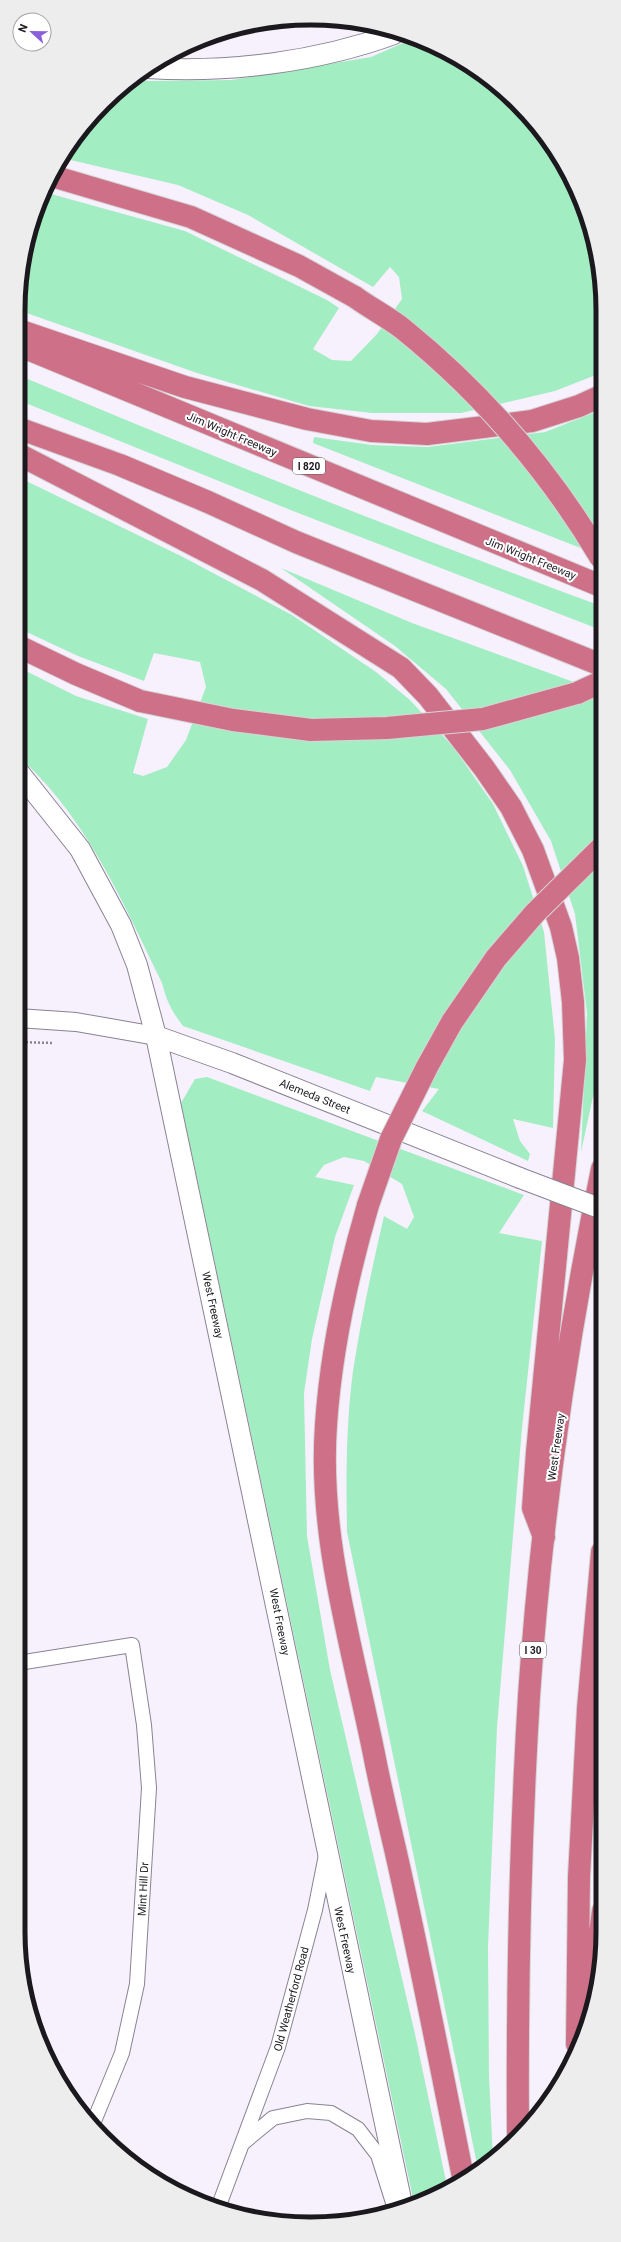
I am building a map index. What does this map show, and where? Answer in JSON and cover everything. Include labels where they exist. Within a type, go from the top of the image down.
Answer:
[{"type":"highway","points":[[58,178],[191,217],[299,266],[355,297],[408,334],[460,381],[519,441],[596,551]]},
{"type":"highway","points":[[25,332],[185,387],[307,419],[371,430],[427,434],[532,421],[578,406],[596,398]]},
{"type":"highway","name":"Jim Wright Freeway","points":[[25,348],[596,584]]},
{"type":"highway","points":[[25,431],[120,465],[208,502],[296,542],[596,663]]},
{"type":"highway","points":[[25,458],[262,580],[401,668],[428,696],[484,768],[511,807],[530,844],[561,927],[568,958],[573,1002],[575,1060],[537,1452],[533,1508],[544,1538]]},
{"type":"highway","points":[[25,649],[76,674],[140,701],[233,720],[311,730],[387,728],[483,719],[577,693],[596,684]]},
{"type":"highway","points":[[462,2173],[402,1879],[349,1646],[331,1552],[326,1480],[326,1426],[332,1371],[349,1268],[368,1205],[391,1139],[427,1066],[452,1022],[496,958],[535,913],[596,853]]},
{"type":"highway","name":"West Freeway","points":[[518,2127],[516,2012],[529,1696],[544,1538],[584,1256],[596,1198]]},
{"type":"highway","points":[[577,2033],[579,1877],[588,1708],[596,1619]]},
{"type":"main road","points":[[159,69],[178,70],[270,64],[317,55],[387,36]]},
{"type":"main road","name":"West Freeway","points":[[25,780],[80,849],[121,925],[137,965],[156,1036],[266,1551],[327,1852],[402,2202]]},
{"type":"main road","name":"Alemeda Street","points":[[156,1036],[232,1063],[596,1207]]},
{"type":"street","name":"Alemeda Street","points":[[25,1018],[76,1022],[156,1036]]},
{"type":"street","name":"Mint Hill Dr","points":[[25,1662],[132,1645],[144,1725],[148,1788],[137,1984],[122,2053],[95,2119]]},
{"type":"street","name":"Old Weatherford Road","points":[[220,2202],[244,2142],[278,2047],[315,1910],[327,1852]]},
{"type":"street","name":"Old Weatherford Road","points":[[244,2142],[273,2118],[307,2111],[331,2113],[358,2129],[378,2155],[393,2204]]},
{"type":"path","points":[[25,1042],[53,1043]]},
{"type":"green space","points":[[406,42],[437,54],[469,73],[499,96],[525,122],[548,152],[567,184],[581,219],[591,255],[594,273],[596,310],[596,375],[555,391],[461,413],[372,413],[309,406],[197,373],[25,312],[27,273],[30,255],[40,219],[50,194],[185,231],[327,300],[339,308],[313,349],[332,360],[351,361],[377,334],[402,299],[399,277],[390,267],[373,287],[248,215],[178,185],[68,159],[96,122],[122,96],[142,80],[231,80],[371,57]]},
{"type":"green space","points":[[25,378],[308,494],[596,604],[596,628],[293,511],[25,403]]},
{"type":"green space","points":[[596,412],[596,554],[313,443],[314,437],[372,445],[428,447],[545,432]]},
{"type":"green space","points":[[25,480],[181,556],[292,615],[376,672],[410,700],[454,748],[493,804],[523,866],[544,932],[555,1039],[553,1128],[513,1119],[520,1141],[530,1154],[528,1161],[422,1111],[439,1089],[376,1077],[370,1091],[183,1026],[170,1006],[162,983],[133,922],[101,862],[64,806],[25,763],[25,670],[76,696],[148,719],[133,773],[143,776],[167,767],[186,740],[206,687],[200,662],[154,653],[144,681],[78,656],[25,631]]},
{"type":"green space","points":[[281,568],[412,623],[596,690],[596,1083],[581,1152],[587,1013],[575,914],[551,841],[510,770],[446,689],[395,646]]},
{"type":"green space","points":[[207,1077],[524,1195],[499,1233],[542,1241],[522,1428],[497,1727],[488,1947],[489,2076],[493,2151],[477,2163],[347,1532],[347,1451],[349,1411],[356,1352],[371,1274],[384,1216],[407,1229],[414,1217],[402,1184],[364,1161],[344,1157],[324,1165],[315,1177],[354,1185],[335,1237],[312,1339],[304,1393],[307,1536],[330,1670],[415,2034],[446,2183],[413,2198],[181,1103],[195,1079]]}]
